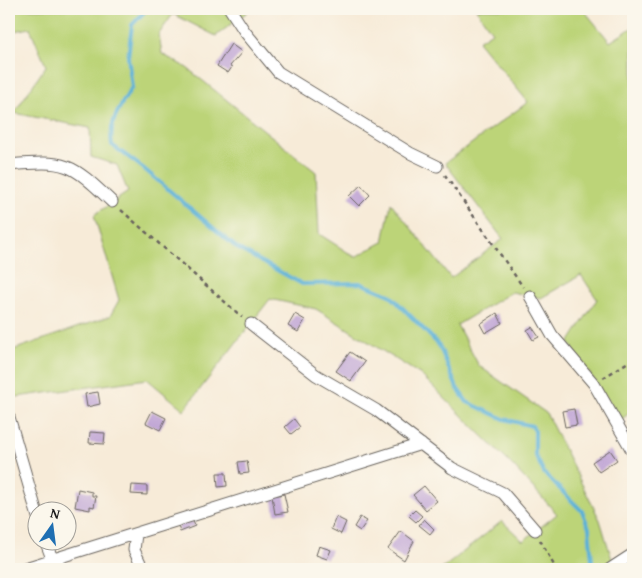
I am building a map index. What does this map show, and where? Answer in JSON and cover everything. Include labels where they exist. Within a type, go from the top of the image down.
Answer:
[{"type":"street","points":[[230,9],[245,32],[278,72],[410,152],[437,166]]},
{"type":"street","points":[[9,165],[49,162],[69,166],[86,177],[112,202]]},
{"type":"street","points":[[530,296],[552,335],[594,384],[633,452]]},
{"type":"street","points":[[251,324],[316,376],[376,410],[452,468],[503,493],[535,530]]},
{"type":"street","points":[[9,417],[33,500]]},
{"type":"street","points":[[22,569],[54,565],[136,534],[421,444]]},
{"type":"street","points":[[136,534],[134,550],[143,569]]},
{"type":"street","points":[[49,550],[54,565]]},
{"type":"street","points":[[610,569],[633,554]]},
{"type":"path","points":[[437,166],[453,183],[530,296]]},
{"type":"path","points":[[112,202],[153,241],[251,324]]},
{"type":"path","points":[[594,384],[633,359]]},
{"type":"path","points":[[535,530],[556,569]]},
{"type":"green space","points":[[9,9],[251,9],[216,36],[173,14],[159,34],[162,54],[187,68],[316,172],[319,234],[355,257],[383,242],[391,203],[451,278],[503,239],[445,163],[528,102],[478,41],[492,32],[476,9],[583,9],[610,42],[633,27],[633,410],[621,420],[569,343],[597,299],[581,275],[541,298],[512,292],[457,325],[479,366],[546,413],[600,520],[615,569],[442,569],[502,521],[523,541],[557,514],[515,468],[421,375],[316,309],[270,299],[184,410],[147,379],[9,398],[10,351],[110,316],[119,300],[94,215],[128,192],[117,165],[91,157],[90,128],[14,113],[46,66],[30,28],[9,32]]},
{"type":"building","points":[[231,44],[242,52],[230,66],[232,67],[228,73],[217,66]]},
{"type":"building","points":[[361,185],[370,195],[359,206],[349,196]]},
{"type":"building","points":[[497,313],[502,323],[485,333],[480,324]]},
{"type":"building","points":[[295,314],[305,320],[298,332],[288,326]]},
{"type":"building","points":[[532,327],[539,337],[533,340],[527,330]]},
{"type":"building","points":[[350,352],[365,362],[351,381],[336,371]]},
{"type":"building","points":[[98,392],[100,404],[87,407],[85,394]]},
{"type":"building","points":[[574,409],[577,425],[565,427],[562,411]]},
{"type":"building","points":[[152,411],[166,418],[160,430],[146,423]]},
{"type":"building","points":[[294,419],[300,427],[291,434],[285,427]]},
{"type":"building","points":[[90,432],[105,433],[104,444],[89,443]]},
{"type":"building","points":[[610,450],[617,460],[599,472],[592,462]]},
{"type":"building","points":[[247,461],[249,473],[240,474],[238,462]]},
{"type":"building","points":[[217,473],[226,473],[227,486],[218,487]]},
{"type":"building","points":[[132,485],[147,486],[147,495],[131,494]]},
{"type":"building","points":[[424,486],[437,501],[426,510],[413,495]]},
{"type":"building","points":[[78,489],[92,492],[92,496],[96,496],[94,507],[90,506],[90,510],[78,508],[78,500],[76,500]]},
{"type":"building","points":[[284,494],[288,512],[275,514],[272,496]]},
{"type":"building","points":[[415,510],[422,516],[416,522],[409,516]]},
{"type":"building","points":[[336,517],[346,522],[341,534],[331,529]]},
{"type":"building","points":[[360,517],[367,521],[360,531],[354,527]]},
{"type":"building","points":[[424,519],[434,529],[430,534],[419,525]]},
{"type":"building","points":[[193,521],[195,526],[180,532],[178,526]]},
{"type":"building","points":[[401,531],[414,541],[404,560],[388,549]]},
{"type":"building","points":[[319,546],[331,550],[327,559],[316,555]]},
{"type":"waterway","points":[[147,9],[132,25],[128,57],[132,87],[113,122],[112,145],[143,168],[237,248],[302,284],[360,283],[390,295],[439,345],[457,388],[467,402],[504,419],[532,426],[535,431],[535,454],[544,473],[582,511],[589,528],[592,561],[595,569]]}]
